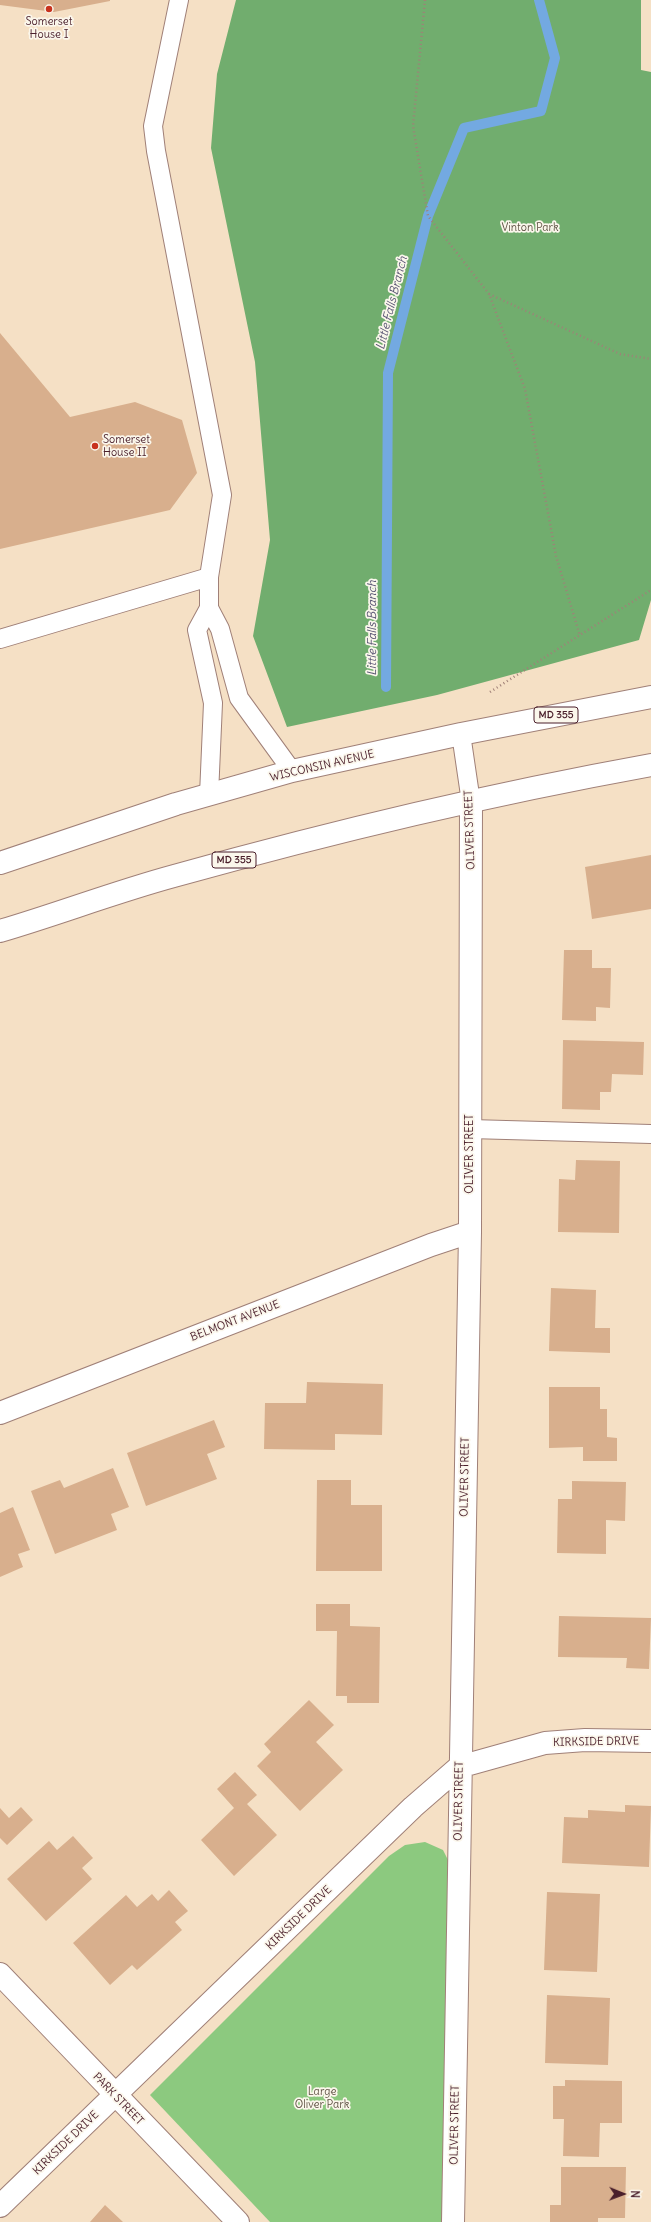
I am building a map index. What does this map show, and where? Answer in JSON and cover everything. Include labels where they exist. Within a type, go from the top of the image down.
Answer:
[{"type":"street","name":"WISCONSIN AVENUE","points":[[0,863],[209,795],[292,771],[461,734],[651,697]]},
{"type":"street","name":"MD 355","points":[[0,931],[172,876],[303,842],[471,802],[651,765]]},
{"type":"street","name":"OLIVER STREET","points":[[453,2222],[470,1232],[471,802]]},
{"type":"street","name":"BELMONT AVENUE","points":[[0,1413],[431,1245],[470,1232]]},
{"type":"street","name":"KIRKSIDE DRIVE","points":[[0,2206],[413,1806],[460,1767],[545,1743],[585,1740],[651,1741]]},
{"type":"street","name":"PARK STREET","points":[[0,1974],[115,2096],[238,2222]]},
{"type":"lane","points":[[179,0],[153,126],[156,151],[222,495],[209,577],[209,608],[220,629],[239,698],[292,771]]},
{"type":"lane","points":[[0,639],[209,577]]},
{"type":"lane","points":[[209,608],[197,630],[212,703],[209,795]]},
{"type":"lane","name":"OLIVER STREET","points":[[461,734],[471,802]]},
{"type":"lane","points":[[470,1129],[651,1134]]},
{"type":"path","points":[[425,0],[413,126],[428,216],[489,294],[525,389],[556,556],[580,636]]},
{"type":"path","points":[[489,294],[620,354],[651,359]]},
{"type":"path","points":[[490,692],[651,590]]},
{"type":"green space","name":"Vinton Park","points":[[236,0],[641,0],[641,70],[651,72],[651,600],[639,640],[437,695],[287,727],[253,636],[270,540],[255,362],[211,148],[217,74]]},
{"type":"green space","name":"Large Oliver Park","points":[[425,1842],[443,1850],[448,1860],[443,2222],[270,2222],[150,2095],[389,1856],[405,1845]]},
{"type":"building","name":"Somerset House I","points":[[0,0],[110,1],[54,12],[0,5]]},
{"type":"building","name":"Somerset House II","points":[[0,333],[70,417],[135,402],[182,420],[197,473],[170,510],[0,549]]},
{"type":"building","points":[[651,855],[651,909],[592,919],[585,867]]},
{"type":"building","points":[[564,950],[592,950],[592,968],[611,968],[610,1008],[596,1007],[596,1021],[562,1020]]},
{"type":"building","points":[[563,1040],[644,1042],[643,1075],[612,1074],[611,1092],[600,1092],[600,1110],[562,1109]]},
{"type":"building","points":[[576,1160],[620,1161],[619,1233],[558,1232],[559,1179],[575,1180]]},
{"type":"building","points":[[551,1288],[596,1290],[595,1328],[610,1328],[610,1353],[549,1351]]},
{"type":"building","points":[[307,1382],[383,1384],[382,1435],[335,1434],[335,1450],[264,1449],[265,1403],[306,1403]]},
{"type":"building","points":[[549,1387],[600,1387],[600,1409],[607,1409],[607,1437],[617,1438],[617,1461],[583,1461],[583,1447],[549,1448]]},
{"type":"building","points":[[214,1420],[225,1447],[207,1454],[217,1479],[146,1506],[127,1453]]},
{"type":"building","points":[[113,1468],[129,1507],[111,1514],[117,1530],[55,1554],[31,1491],[60,1480],[64,1488]]},
{"type":"building","points":[[317,1480],[351,1480],[351,1505],[382,1505],[382,1571],[316,1571]]},
{"type":"building","points":[[572,1481],[626,1482],[625,1521],[606,1520],[606,1554],[557,1553],[558,1499],[572,1499]]},
{"type":"building","points":[[13,1507],[30,1550],[18,1554],[23,1567],[0,1577],[0,1513]]},
{"type":"building","points":[[316,1604],[350,1604],[350,1626],[380,1627],[379,1703],[347,1703],[347,1696],[336,1696],[337,1631],[316,1631]]},
{"type":"building","points":[[559,1616],[651,1618],[649,1669],[626,1668],[627,1658],[558,1657]]},
{"type":"building","points":[[309,1700],[334,1725],[316,1742],[343,1770],[300,1811],[257,1766],[271,1752],[264,1744]]},
{"type":"building","points":[[235,1772],[257,1795],[247,1804],[277,1835],[234,1876],[201,1840],[234,1808],[217,1789]]},
{"type":"building","points":[[625,1805],[651,1806],[649,1867],[562,1863],[564,1817],[588,1818],[588,1810],[625,1812]]},
{"type":"building","points":[[21,1807],[33,1820],[7,1845],[0,1838],[0,1808],[9,1818]]},
{"type":"building","points":[[73,1836],[93,1858],[82,1868],[92,1879],[46,1921],[7,1879],[49,1841],[57,1850]]},
{"type":"building","points":[[169,1890],[188,1911],[175,1922],[182,1930],[137,1970],[132,1965],[110,1985],[73,1943],[126,1895],[137,1907],[152,1894],[158,1901]]},
{"type":"building","points":[[547,1892],[600,1894],[597,1972],[544,1970]]},
{"type":"building","points":[[547,1995],[610,1998],[608,2065],[545,2063]]},
{"type":"building","points":[[565,2080],[622,2081],[622,2123],[600,2123],[599,2157],[563,2156],[564,2119],[553,2119],[553,2086],[565,2086]]},
{"type":"building","points":[[561,2167],[626,2167],[625,2218],[598,2218],[598,2222],[550,2222],[550,2205],[561,2205]]},
{"type":"building","points":[[105,2205],[123,2222],[90,2222]]},
{"type":"waterway","name":"Little Falls Branch","points":[[386,687],[388,373],[428,216],[464,128],[541,111],[555,58],[539,0]]},
{"type":"place","name":"Somerset House I","points":[[49,9]]},
{"type":"place","name":"Somerset House II","points":[[95,446]]}]
